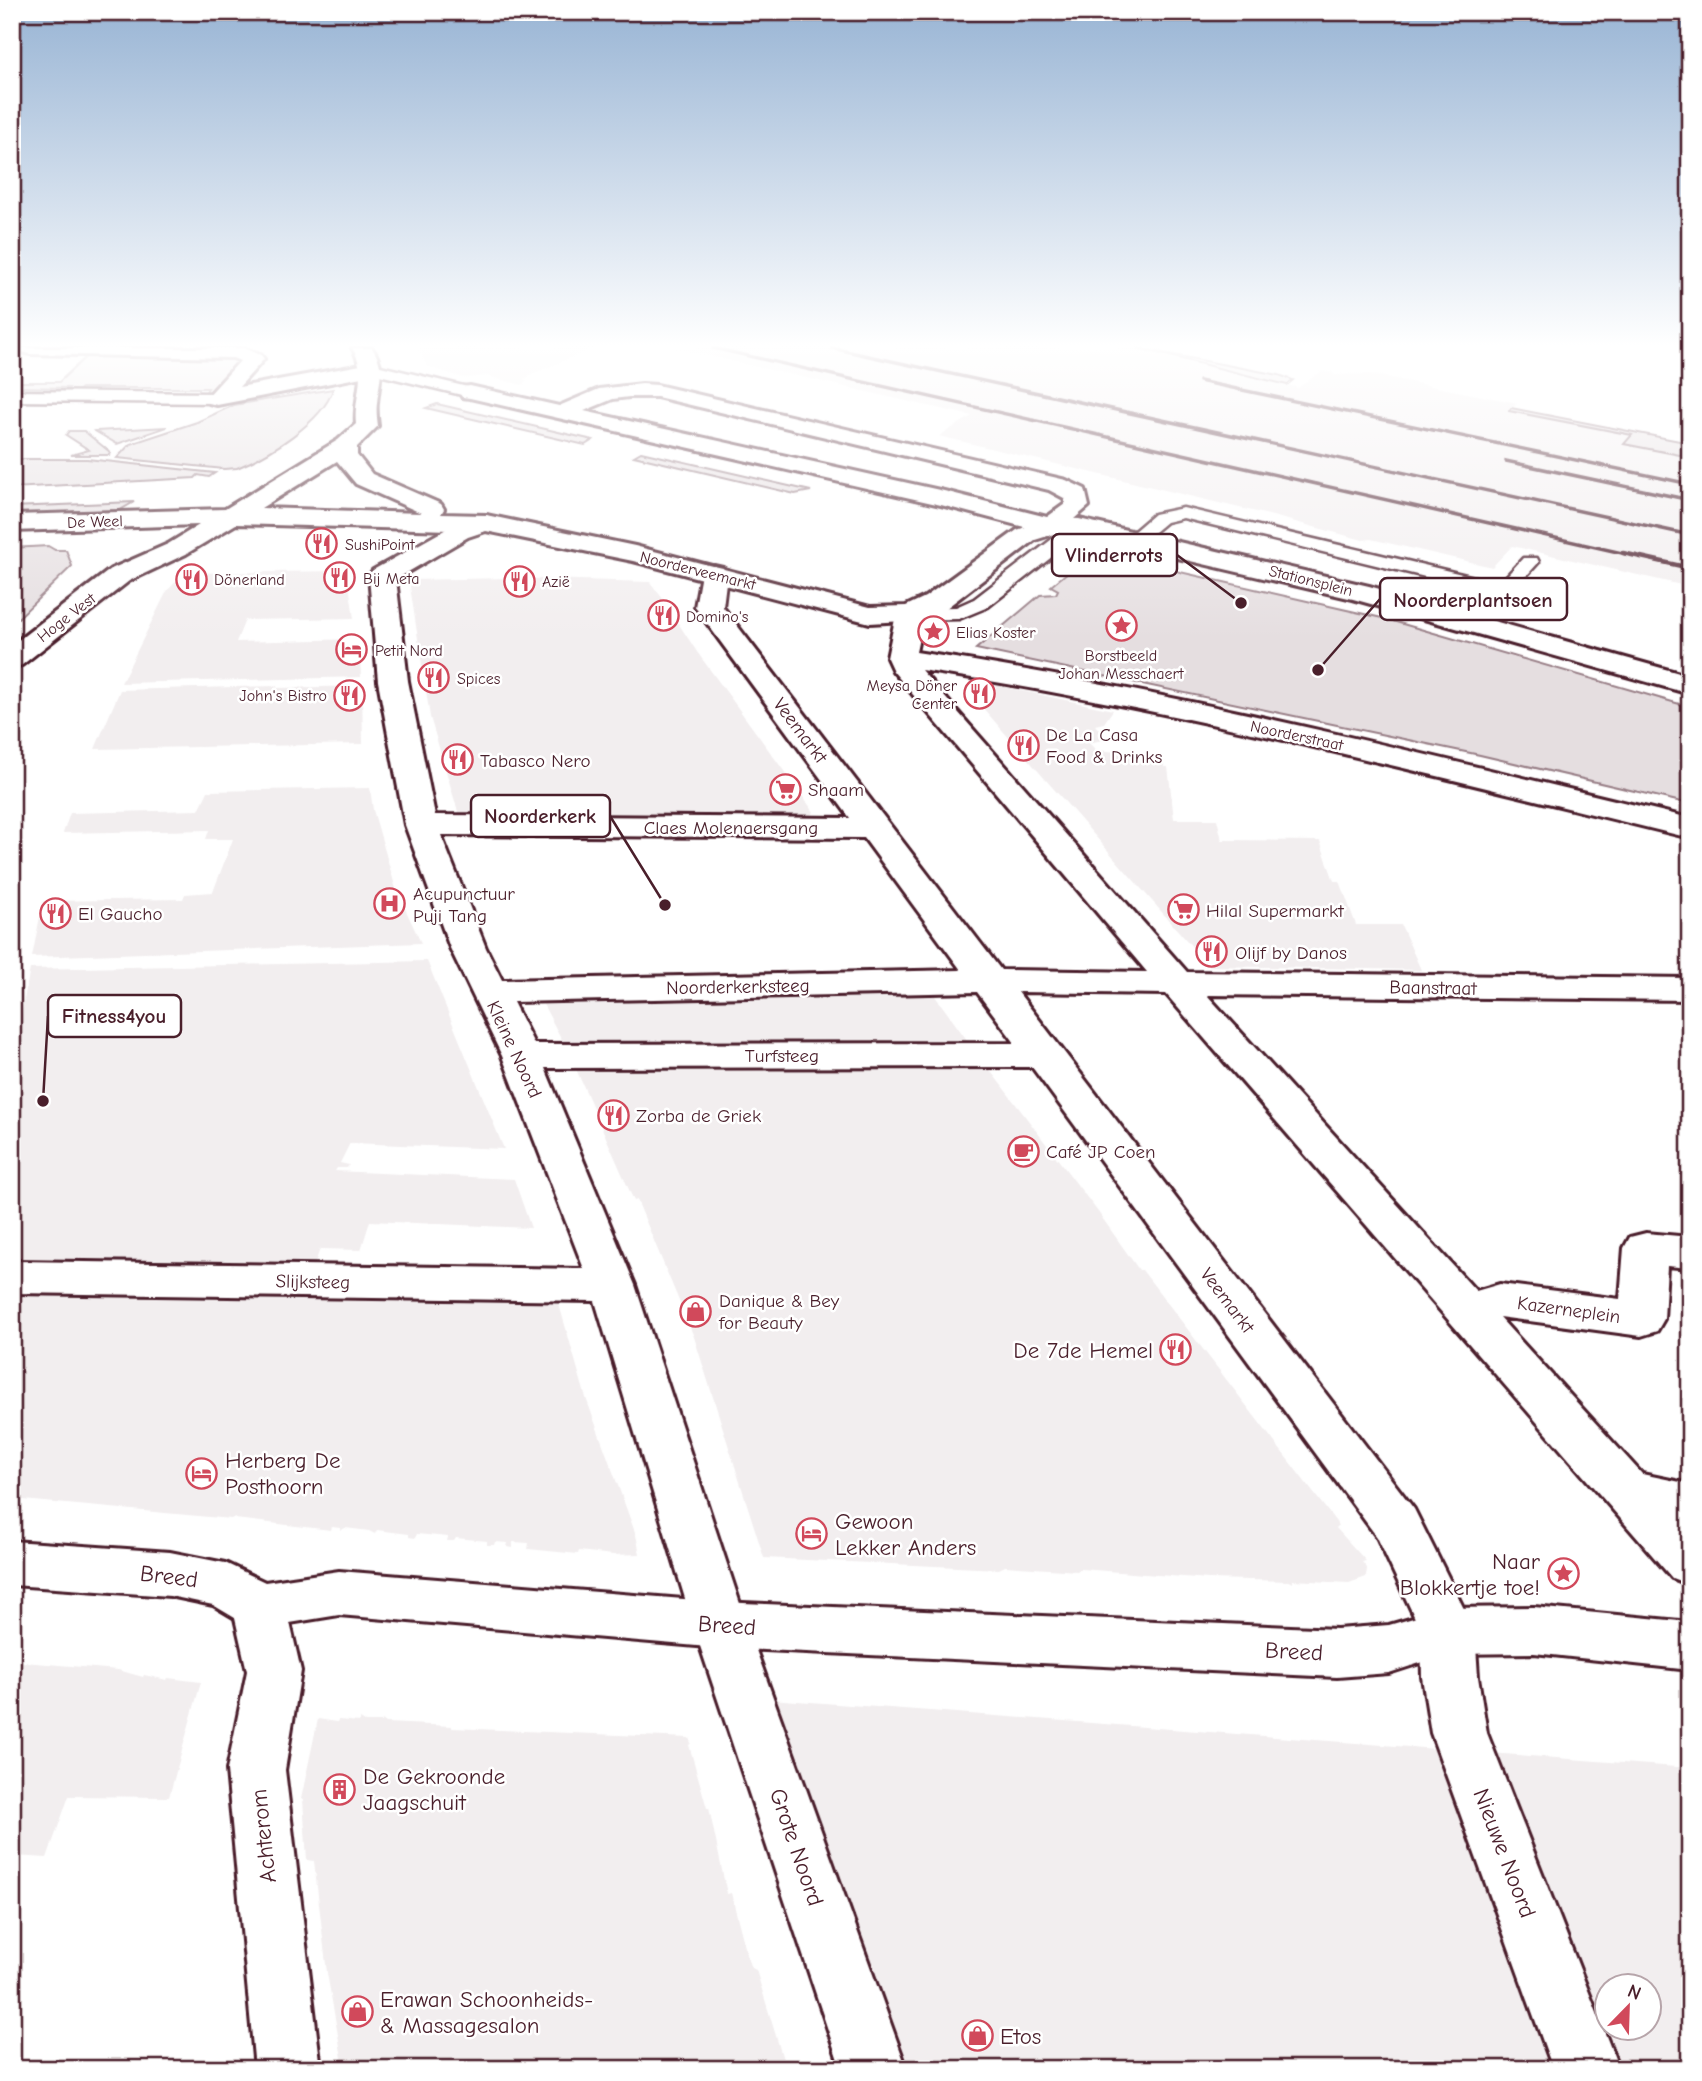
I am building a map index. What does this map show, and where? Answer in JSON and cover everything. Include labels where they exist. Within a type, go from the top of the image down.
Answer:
[{"type":"street","name":"Hoge Vest","points":[[12,659],[120,575],[177,549],[261,497],[328,445]]},
{"type":"street","name":"Noorderveemarkt","points":[[344,445],[345,456],[363,479],[432,509]]},
{"type":"street","points":[[709,445],[869,480],[1051,526],[1077,506],[1076,494],[1057,485],[887,445]]},
{"type":"street","name":"Hoge Vest","points":[[120,575],[128,549],[214,496]]},
{"type":"street","name":"De Weel","points":[[12,503],[214,496],[261,497]]},
{"type":"street","name":"Noorderveemarkt","points":[[261,497],[432,509],[468,515],[486,523]]},
{"type":"street","name":"Noorderveemarkt","points":[[231,515],[486,523],[546,533],[870,615],[910,614],[935,603],[1026,535],[1051,526]]},
{"type":"street","name":"De Weel","points":[[12,523],[231,515]]},
{"type":"street","name":"Kleine Noord","points":[[486,523],[459,532],[382,576],[393,681],[421,825],[468,948],[522,1056],[613,1285],[720,1625]]},
{"type":"street","name":"Stationsplein","points":[[1051,526],[1079,527],[1135,538],[1474,622],[1690,685]]},
{"type":"street","name":"Veemarkt","points":[[714,574],[709,607],[1396,1524],[1448,1631]]},
{"type":"street","points":[[910,614],[901,658],[907,671],[1177,984],[1690,1563]]},
{"type":"street","name":"Noorderstraat","points":[[901,658],[1053,682],[1373,752],[1690,828]]},
{"type":"street","name":"Claes Molenaersgang","points":[[421,825],[873,828]]},
{"type":"street","points":[[987,981],[1177,984]]},
{"type":"street","name":"Noorderkerksteeg","points":[[488,991],[987,981]]},
{"type":"street","name":"Baanstraat","points":[[1177,984],[1690,989]]},
{"type":"street","name":"Turfsteeg","points":[[522,1056],[1043,1055]]},
{"type":"street","name":"Kazerneplein","points":[[1467,1311],[1500,1300],[1641,1319],[1646,1248],[1690,1253]]},
{"type":"street","name":"Slijksteeg","points":[[12,1277],[613,1285]]},
{"type":"street","points":[[1626,1491],[1690,1505]]},
{"type":"street","name":"Breed","points":[[12,1563],[170,1574],[225,1585],[259,1605],[339,1593],[720,1625],[1337,1653],[1389,1649],[1448,1631],[1534,1630],[1690,1646]]},
{"type":"street","name":"Achterom","points":[[259,1605],[274,1671],[256,1770],[288,2069]]},
{"type":"street","name":"Grote Noord","points":[[720,1625],[874,2069]]},
{"type":"street","name":"Nieuwe Noord","points":[[1448,1631],[1450,1677],[1459,1733],[1586,2069]]},
{"type":"lane","points":[[1135,538],[1160,518],[1183,513],[1504,590]]},
{"type":"lane","name":"Noorderveemarkt","points":[[910,614],[959,613],[981,603],[1079,527]]},
{"type":"lane","points":[[1474,622],[1530,562]]},
{"type":"shaded area","points":[[82,445],[101,445],[110,452],[109,455],[71,455],[89,450]]},
{"type":"shaded area","points":[[129,445],[279,445],[237,468],[117,458]]},
{"type":"shaded area","points":[[977,445],[1690,445],[1690,587],[1512,546],[1492,567],[1371,539],[1363,540]]},
{"type":"shaded area","points":[[1630,445],[1690,445],[1690,457]]},
{"type":"shaded area","points":[[641,452],[811,491],[795,494],[634,456]]},
{"type":"shaded area","points":[[12,459],[87,459],[215,473],[209,477],[198,475],[195,478],[12,488]]},
{"type":"shaded area","points":[[134,502],[120,510],[12,514],[12,507]]},
{"type":"shaded area","points":[[48,546],[55,550],[66,550],[72,566],[12,624],[12,548]]},
{"type":"shaded area","points":[[1092,552],[1382,618],[1690,707],[1690,804],[1480,755],[976,649],[1040,595],[1056,594],[1058,590],[1051,586]]},
{"type":"shaded area","points":[[347,571],[354,618],[245,620],[236,642],[359,639],[361,677],[121,683],[167,591],[184,573]]},
{"type":"shaded area","points":[[509,578],[650,582],[663,599],[661,602],[665,603],[697,652],[814,812],[805,819],[459,815],[430,717],[409,580]]},
{"type":"shaded area","points":[[362,686],[363,744],[95,749],[120,690]]},
{"type":"shaded area","points":[[999,686],[1113,710],[1104,723],[1095,725],[1107,739],[1089,743],[1096,750],[1163,756],[1164,767],[1168,767],[1174,819],[1217,819],[1222,840],[1320,841],[1334,881],[1340,881],[1356,925],[1401,925],[1421,970],[1209,966],[968,691]]},
{"type":"shaded area","points":[[370,788],[373,810],[396,889],[421,943],[32,957],[43,901],[183,899],[185,894],[213,892],[233,839],[206,839],[209,830],[63,833],[70,813],[199,810],[208,791]]},
{"type":"shaded area","points":[[427,961],[504,1149],[350,1143],[340,1163],[349,1165],[335,1171],[514,1179],[531,1228],[370,1221],[361,1250],[320,1249],[312,1271],[12,1262],[12,1061],[30,969]]},
{"type":"shaded area","points":[[538,995],[935,996],[975,1051],[568,1051]]},
{"type":"shaded area","points":[[572,1060],[983,1061],[1139,1270],[1142,1270],[1336,1522],[1336,1528],[1366,1561],[1362,1562],[1367,1568],[1366,1577],[1349,1583],[1293,1580],[1293,1583],[1081,1569],[1077,1571],[1005,1566],[999,1569],[764,1558],[694,1337],[637,1200],[634,1201]]},
{"type":"shaded area","points":[[12,1291],[558,1301],[586,1398],[636,1535],[640,1554],[613,1555],[579,1551],[578,1554],[528,1549],[529,1543],[513,1542],[513,1548],[507,1547],[508,1543],[495,1542],[494,1545],[487,1545],[487,1541],[456,1538],[454,1541],[447,1541],[448,1537],[417,1534],[415,1538],[409,1537],[409,1534],[377,1530],[375,1534],[345,1528],[340,1531],[340,1528],[332,1527],[331,1530],[235,1517],[231,1519],[12,1499]]},
{"type":"shaded area","points":[[12,1661],[118,1670],[143,1677],[201,1682],[169,1797],[69,1796],[47,1858],[15,1856],[12,1861]]},
{"type":"shaded area","points":[[730,1696],[1690,1768],[1690,2069],[863,2069]]},
{"type":"shaded area","points":[[318,1719],[337,1722],[382,1720],[386,1723],[452,1728],[689,1738],[709,1808],[727,1894],[731,1893],[747,1955],[752,1968],[756,1970],[786,2069],[344,2069],[327,1973],[314,1861],[307,1860],[301,1799]]},
{"type":"railway","points":[[1144,445],[1631,555]]},
{"type":"railway","points":[[1278,445],[1690,535]]},
{"type":"railway","points":[[1505,445],[1690,484]]},
{"type":"railway","points":[[1506,461],[1690,500]]},
{"type":"railway","points":[[1623,553],[1690,568]]},
{"type":"place","name":"SushiPoint","points":[[322,544]]},
{"type":"place","name":"Bij Meta","points":[[340,578]]},
{"type":"place","name":"Dönerland","points":[[191,579]]},
{"type":"place","name":"Azië","points":[[519,581]]},
{"type":"place","name":"Vlinderrots","points":[[1241,603]]},
{"type":"place","name":"Domino's","points":[[663,616]]},
{"type":"place","name":"Borstbeeld Johan Messchaert","points":[[1121,626]]},
{"type":"place","name":"Elias Koster","points":[[933,632]]},
{"type":"place","name":"Petit Nord","points":[[352,650]]},
{"type":"place","name":"Noorderplantsoen","points":[[1318,670]]},
{"type":"place","name":"Spices","points":[[434,678]]},
{"type":"place","name":"Meysa Döner Center","points":[[980,694]]},
{"type":"place","name":"John's Bistro","points":[[350,695]]},
{"type":"place","name":"De La Casa Food & Drinks","points":[[1023,745]]},
{"type":"place","name":"Tabasco Nero","points":[[457,760]]},
{"type":"place","name":"Shaam","points":[[785,789]]},
{"type":"place","name":"Acupunctuur Puji Tang","points":[[390,904]]},
{"type":"place","name":"Noorderkerk","points":[[665,905]]},
{"type":"place","name":"Hilal Supermarkt","points":[[1183,910]]},
{"type":"place","name":"El Gaucho","points":[[55,913]]},
{"type":"place","name":"Olijf by Danos","points":[[1212,952]]},
{"type":"place","name":"Fitness4you","points":[[43,1101]]},
{"type":"place","name":"Zorba de Griek","points":[[613,1115]]},
{"type":"place","name":"Café JP Coen","points":[[1023,1151]]},
{"type":"place","name":"Danique & Bey for Beauty","points":[[696,1311]]},
{"type":"place","name":"De 7de Hemel","points":[[1176,1350]]},
{"type":"place","name":"Herberg De Posthoorn","points":[[202,1473]]},
{"type":"place","name":"Gewoon Lekker Anders","points":[[812,1534]]},
{"type":"place","name":"Naar Blokkertje toe!","points":[[1563,1574]]},
{"type":"place","name":"De Gekroonde Jaagschuit","points":[[340,1789]]},
{"type":"place","name":"Erawan Schoonheids- & Massagesalon","points":[[357,2012]]},
{"type":"place","name":"Etos","points":[[977,2036]]}]
